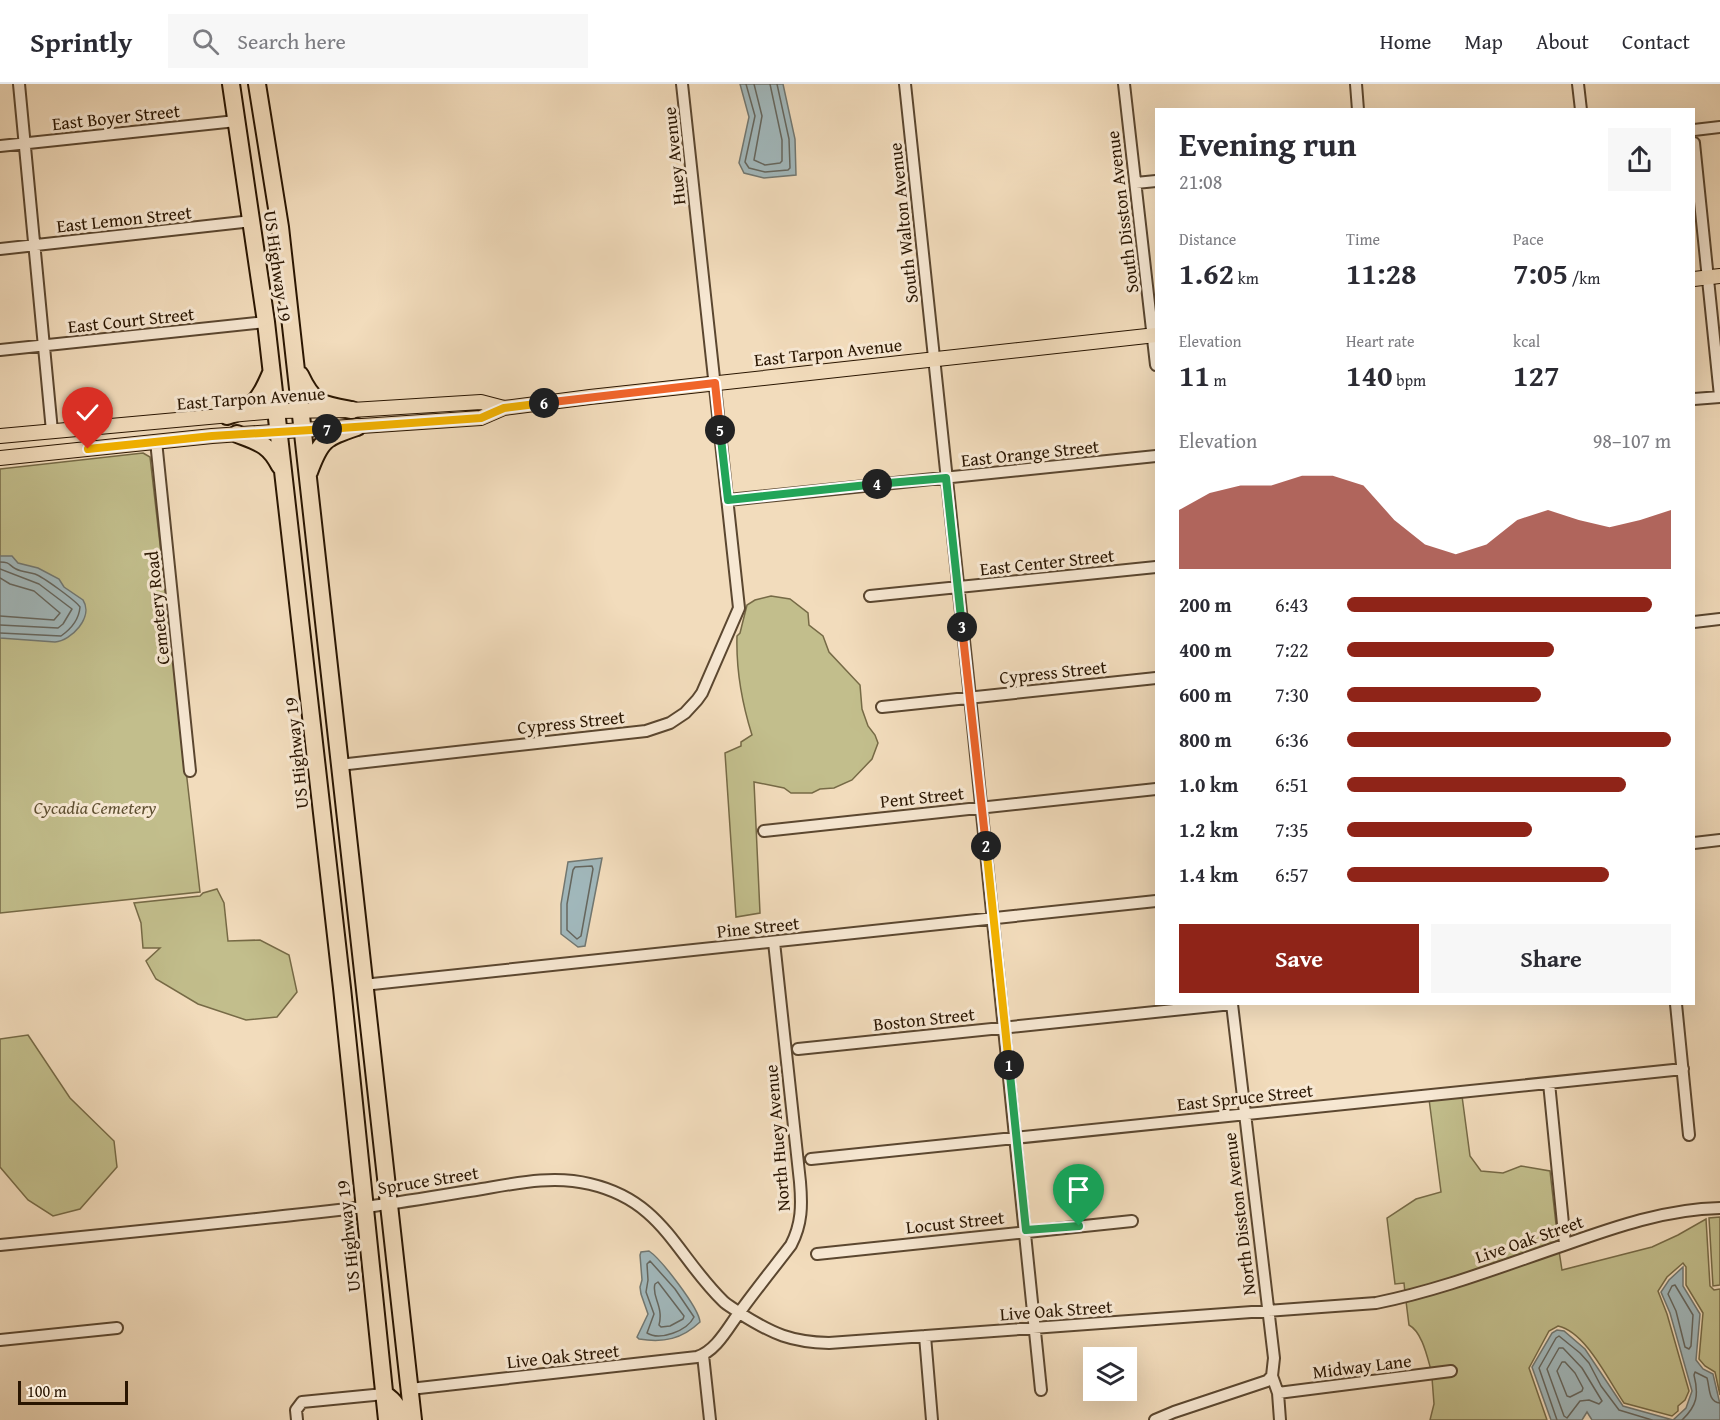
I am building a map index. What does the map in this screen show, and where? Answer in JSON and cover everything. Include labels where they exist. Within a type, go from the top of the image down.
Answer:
[{"type":"highway","name":"US Highway 19","points":[[231,84],[272,372],[342,988],[387,1420]]},
{"type":"highway","points":[[245,84],[267,145]]},
{"type":"highway","name":"US Highway 19","points":[[257,84],[280,227],[412,1420]]},
{"type":"highway","points":[[295,367],[309,392],[320,403],[352,410]]},
{"type":"highway","points":[[227,416],[244,411],[256,403],[272,372]]},
{"type":"highway","points":[[307,476],[315,454],[322,443],[330,436],[357,427]]},
{"type":"highway","points":[[237,434],[265,445],[274,454],[283,470]]},
{"type":"highway","points":[[331,890],[349,965],[363,986]]},
{"type":"highway","points":[[342,988],[348,991],[354,1002],[359,1025],[371,1055]]},
{"type":"highway","points":[[384,1394],[392,1399],[399,1408],[402,1420]]},
{"type":"main road","name":"East Tarpon Avenue","points":[[4,458],[237,434],[481,418],[504,408],[1155,335]]},
{"type":"main road","name":"East Tarpon Avenue","points":[[0,436],[276,411],[352,410],[481,402],[504,408]]},
{"type":"main road","points":[[4,458],[22,441],[63,436],[74,429]]},
{"type":"street","points":[[19,84],[52,431]]},
{"type":"street","name":"Huey Avenue","points":[[682,84],[715,383]]},
{"type":"street","name":"South Walton Avenue","points":[[905,84],[1017,1138],[1041,1390]]},
{"type":"street","name":"South Disston Avenue","points":[[1124,84],[1155,335]]},
{"type":"street","points":[[1356,84],[1358,108]]},
{"type":"street","points":[[1578,84],[1581,108]]},
{"type":"street","name":"East Boyer Street","points":[[0,146],[236,121]]},
{"type":"street","points":[[1695,130],[1720,127]]},
{"type":"street","points":[[1695,153],[1720,396],[1695,399]]},
{"type":"street","points":[[1136,183],[1155,181]]},
{"type":"street","name":"East Lemon Street","points":[[0,249],[252,221]]},
{"type":"street","name":"East Court Street","points":[[0,350],[266,322]]},
{"type":"street","points":[[715,383],[728,500]]},
{"type":"street","name":"Cemetery Road","points":[[156,441],[190,771]]},
{"type":"street","name":"East Orange Street","points":[[728,500],[1155,456]]},
{"type":"street","name":"Cypress Street","points":[[339,765],[646,731],[667,725],[685,713],[702,693],[739,608],[728,500]]},
{"type":"street","name":"East Center Street","points":[[870,596],[1155,567]]},
{"type":"street","points":[[1695,622],[1720,619]]},
{"type":"street","name":"Cypress Street","points":[[882,707],[1155,678]]},
{"type":"street","name":"Pent Street","points":[[764,831],[1155,789]]},
{"type":"street","points":[[1695,843],[1720,840]]},
{"type":"street","name":"Pine Street","points":[[363,986],[1155,901]]},
{"type":"street","name":"North Huey Avenue","points":[[739,1312],[792,1245],[801,1217],[800,1182],[774,942]]},
{"type":"street","name":"Boston Street","points":[[798,1049],[1222,1005]]},
{"type":"street","name":"North Disston Avenue","points":[[1232,1005],[1274,1358],[1272,1376],[1278,1393],[1280,1420]]},
{"type":"street","points":[[1676,1005],[1689,1134]]},
{"type":"street","name":"East Spruce Street","points":[[811,1158],[1683,1069]]},
{"type":"street","points":[[1549,1083],[1565,1244]]},
{"type":"street","name":"Spruce Street","points":[[0,1245],[364,1207],[523,1182],[555,1180],[591,1184],[624,1197],[647,1210],[712,1289],[724,1302],[739,1312]]},
{"type":"street","name":"Live Oak Street","points":[[739,1312],[766,1330],[796,1340],[830,1343],[1376,1303],[1427,1292],[1644,1219],[1692,1210],[1720,1208]]},
{"type":"street","name":"Locust Street","points":[[817,1254],[1026,1230],[1132,1221]]},
{"type":"street","points":[[710,1420],[704,1355],[728,1329],[739,1312]]},
{"type":"street","points":[[0,1340],[117,1328]]},
{"type":"street","points":[[926,1336],[932,1420]]},
{"type":"street","name":"Live Oak Street","points":[[410,1389],[704,1355]]},
{"type":"street","name":"Midway Lane","points":[[1278,1393],[1451,1371]]},
{"type":"street","points":[[1155,1420],[1266,1381],[1272,1376]]},
{"type":"street","points":[[297,1420],[296,1410],[302,1402],[384,1394]]},
{"type":"green space","name":"Cycadia Cemetery","points":[[143,453],[150,457],[200,892],[0,913],[0,469]]},
{"type":"green space","points":[[771,596],[790,599],[808,613],[809,625],[823,636],[829,652],[860,685],[862,709],[868,726],[878,743],[872,759],[852,780],[834,788],[820,789],[812,793],[791,793],[784,788],[754,782],[760,913],[736,917],[725,753],[741,746],[741,742],[752,735],[740,686],[737,636],[740,633],[747,605],[755,600]]},
{"type":"green space","points":[[217,889],[224,903],[228,941],[260,940],[289,955],[297,992],[277,1017],[246,1020],[198,1004],[156,979],[146,961],[160,948],[143,948],[141,923],[134,903],[200,896]]},
{"type":"green space","points":[[28,1035],[70,1098],[114,1141],[117,1167],[80,1209],[53,1216],[28,1200],[0,1167],[0,1039]]},
{"type":"green space","points":[[1462,1096],[1470,1156],[1481,1171],[1503,1173],[1521,1166],[1550,1171],[1558,1242],[1426,1288],[1405,1293],[1404,1283],[1395,1284],[1387,1218],[1416,1199],[1441,1192],[1429,1099]]},
{"type":"green space","points":[[1720,1217],[1720,1285],[1713,1286],[1709,1218]]},
{"type":"green space","points":[[1706,1219],[1710,1286],[1714,1290],[1720,1289],[1720,1395],[1715,1372],[1699,1359],[1703,1313],[1686,1285],[1686,1267],[1683,1263],[1667,1277],[1658,1291],[1689,1391],[1685,1400],[1678,1406],[1678,1411],[1672,1416],[1624,1403],[1587,1347],[1578,1337],[1558,1326],[1549,1331],[1529,1368],[1547,1420],[1430,1420],[1434,1404],[1432,1378],[1455,1375],[1454,1367],[1431,1370],[1421,1339],[1414,1328],[1409,1325],[1406,1301],[1428,1296],[1559,1251],[1562,1270],[1652,1247]]},
{"type":"water","points":[[740,84],[783,84],[795,139],[796,175],[764,178],[744,173],[739,163],[749,117]]},
{"type":"water","points":[[0,556],[12,556],[18,563],[38,568],[59,579],[64,587],[83,600],[86,614],[74,633],[55,642],[0,638]]},
{"type":"water","points":[[602,858],[585,946],[578,947],[561,934],[561,904],[568,862]]},
{"type":"water","points":[[649,1251],[679,1284],[700,1322],[679,1336],[665,1340],[648,1340],[637,1337],[648,1314],[640,1287],[642,1280],[640,1255],[641,1252]]},
{"type":"water","points":[[1683,1267],[1683,1286],[1700,1314],[1696,1360],[1703,1369],[1713,1374],[1720,1404],[1720,1420],[1673,1420],[1686,1408],[1692,1391],[1670,1313],[1661,1292],[1669,1280]]},
{"type":"water","points":[[1557,1330],[1564,1331],[1585,1349],[1623,1406],[1673,1420],[1592,1420],[1587,1412],[1582,1420],[1551,1420],[1532,1367],[1552,1333]]},
{"type":"route","points":[[88,449],[212,436],[481,418],[504,408],[715,383],[728,500],[946,478],[1026,1230],[1079,1226]]}]
